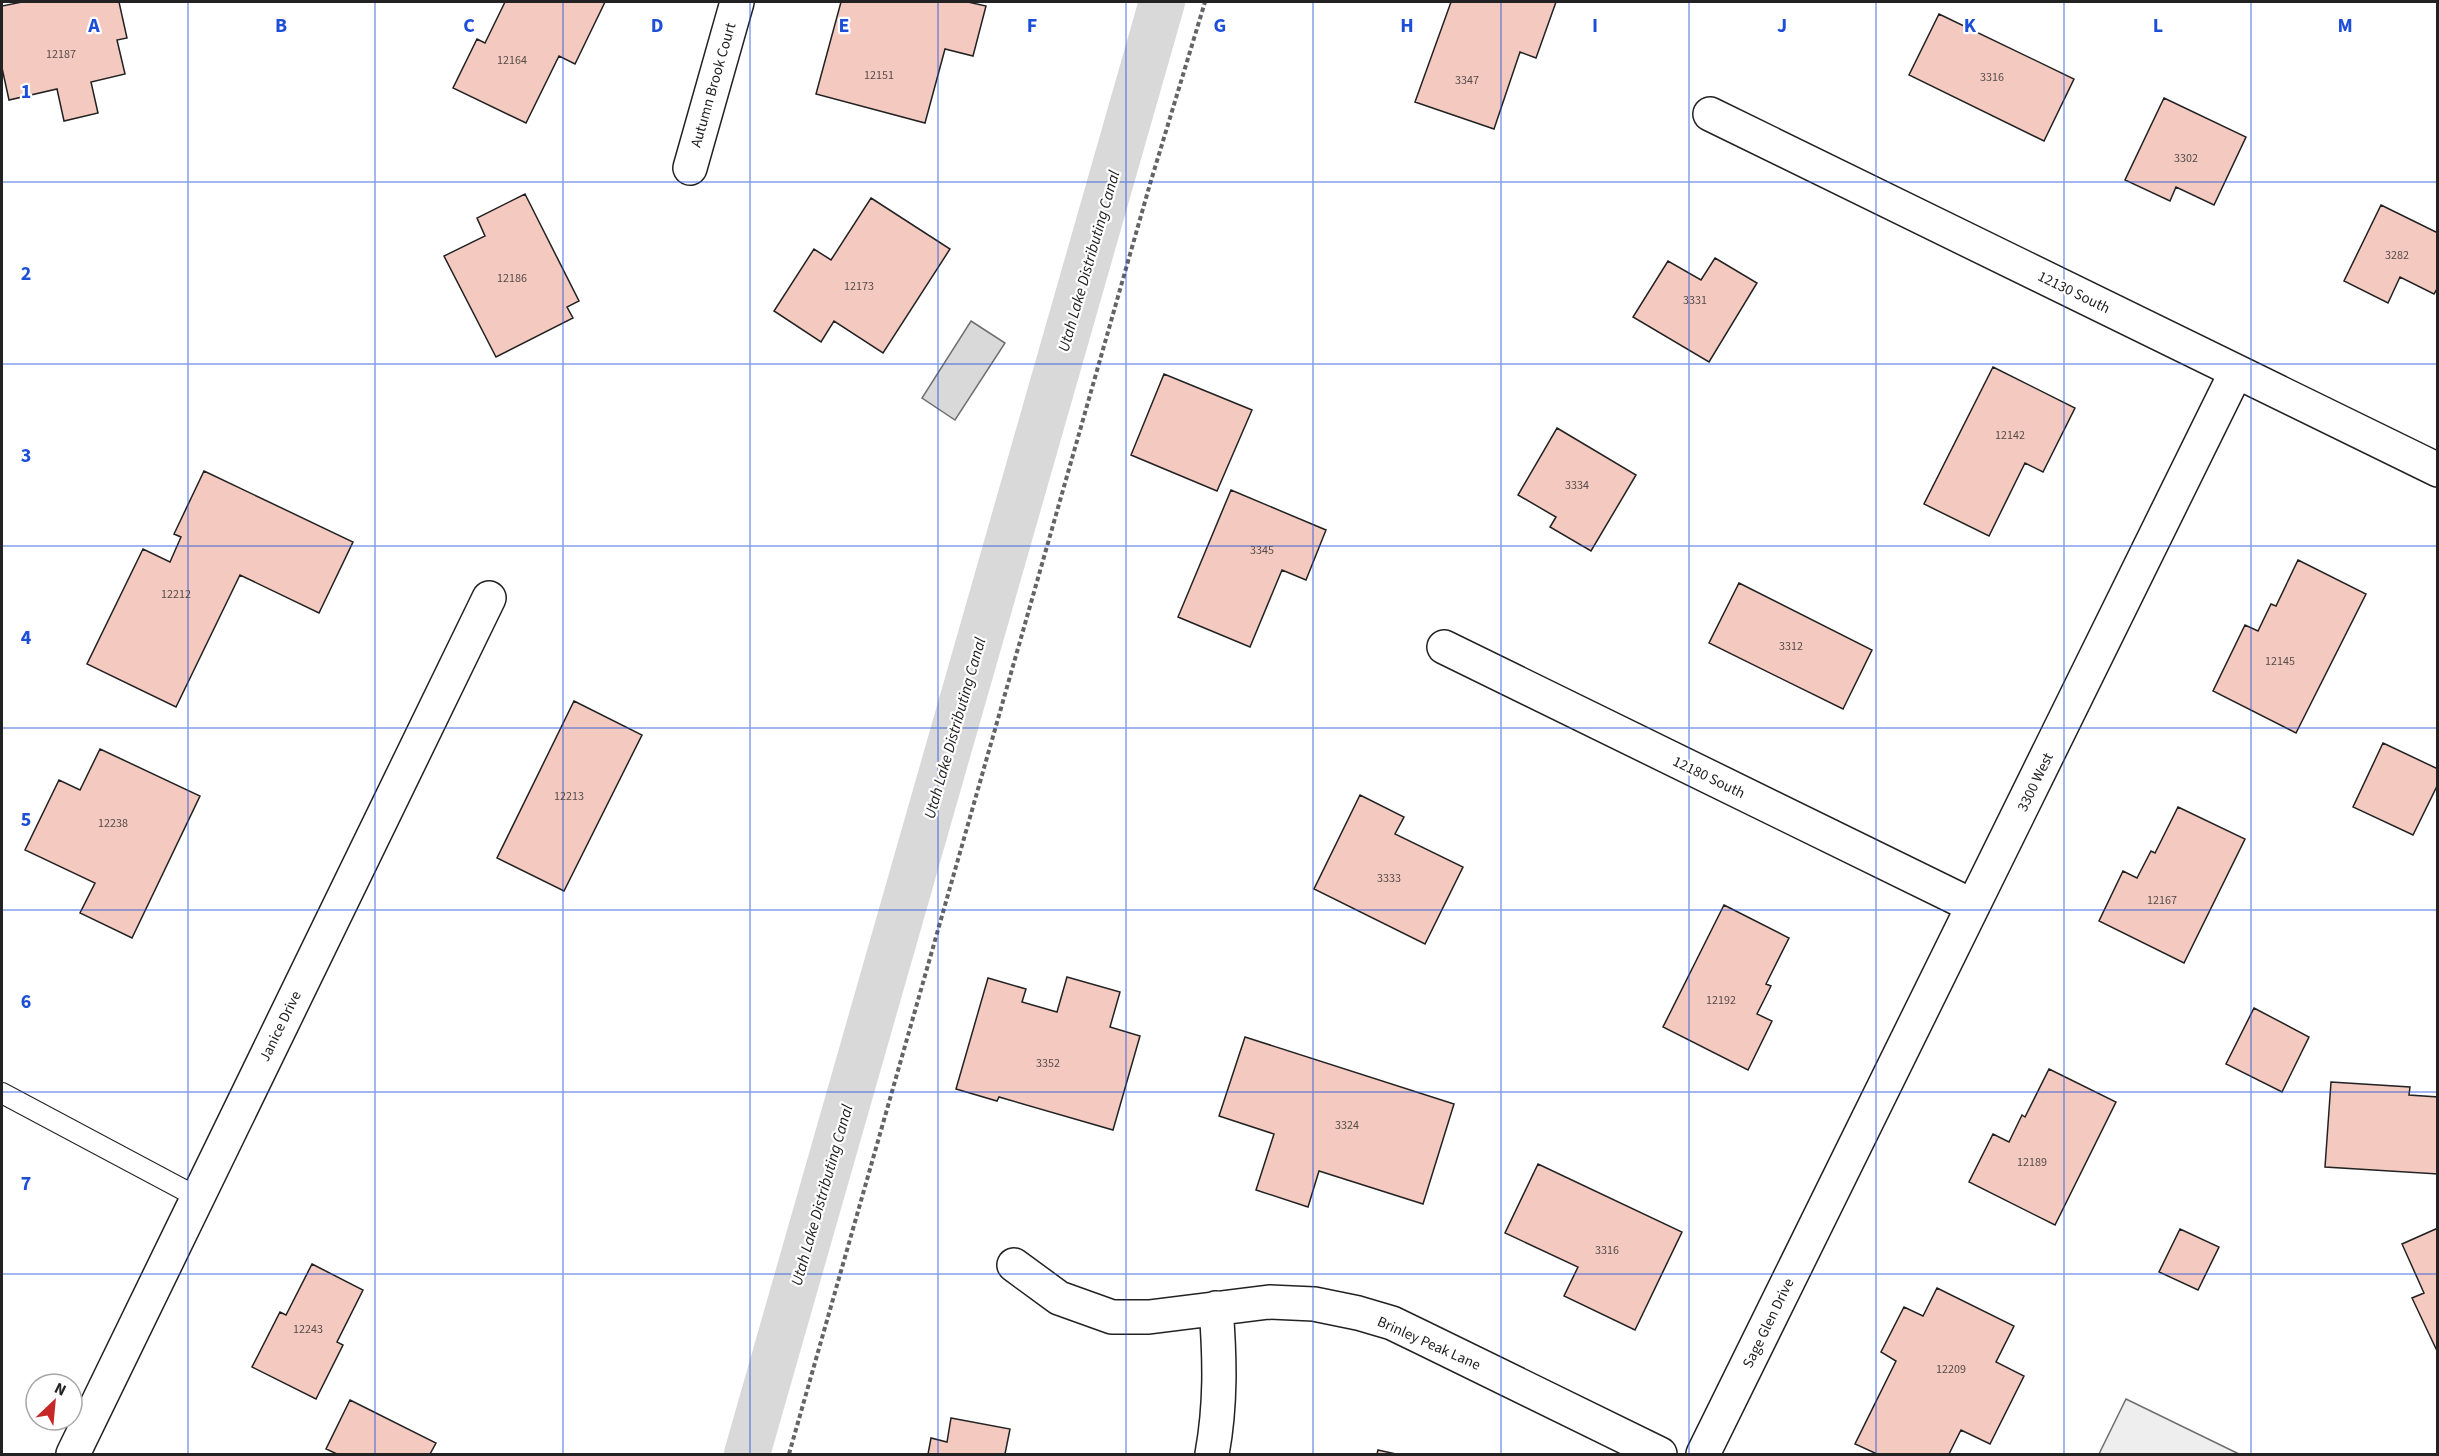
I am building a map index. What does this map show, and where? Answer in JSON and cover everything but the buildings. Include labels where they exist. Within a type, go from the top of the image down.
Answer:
[{"type":"street","name":"Autumn Brook Court","points":[[690,168],[737,2]]},
{"type":"street","name":"12130 South","points":[[1710,114],[2438,470]]},
{"type":"street","name":"3300 West","points":[[1833,1192],[2236,372]]},
{"type":"street","name":"Janice Drive","points":[[73,1455],[489,598]]},
{"type":"street","name":"12180 South","points":[[1444,647],[1973,906]]},
{"type":"street","name":"Sage Glen Drive","points":[[1703,1455],[1833,1192]]},
{"type":"street","name":"Brinley Peak Lane","points":[[1014,1264],[1059,1298],[1112,1317],[1149,1317],[1269,1302],[1314,1304],[1392,1323],[1660,1455]]},
{"type":"street","points":[[1212,1455],[1220,1387],[1216,1308]]},
{"type":"lane","points":[[2,1093],[197,1197]]},
{"type":"path","points":[[789,1455],[1146,195],[1205,2]]},
{"type":"shaded area","points":[[971,321],[1005,343],[955,420],[922,398]]},
{"type":"shaded area","points":[[2126,1399],[2239,1454],[2099,1454]]},
{"type":"waterway","name":"Utah Lake Distributing Canal","points":[[747,1454],[1162,2]]}]
